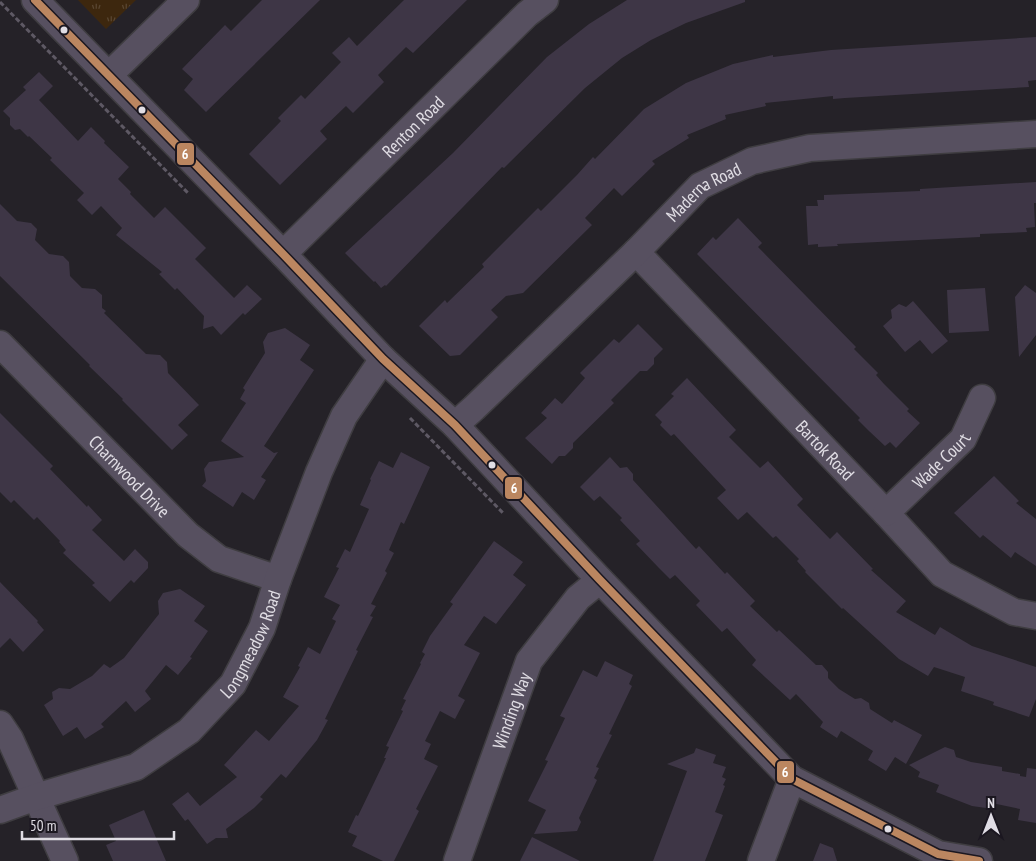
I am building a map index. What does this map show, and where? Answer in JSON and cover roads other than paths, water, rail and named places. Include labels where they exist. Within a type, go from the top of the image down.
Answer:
[{"type":"street","points":[[35,0],[383,359],[455,425],[600,580],[792,779],[938,854],[979,861]]},
{"type":"street","points":[[109,75],[186,0]]},
{"type":"street","name":"Renton Road","points":[[283,254],[528,14],[545,0]]},
{"type":"street","name":"Maderna Road","points":[[455,425],[636,252],[700,186],[752,161],[810,148],[1036,134]]},
{"type":"street","name":"Bartok Road","points":[[636,252],[942,574],[1014,612],[1036,616]]},
{"type":"street","name":"Charnwood Drive","points":[[0,344],[188,535],[219,559],[278,579]]},
{"type":"street","name":"Longmeadow Road","points":[[0,810],[36,797],[136,767],[188,731],[233,684],[262,628],[278,579],[319,472],[344,416],[383,359]]},
{"type":"street","name":"Wade Court","points":[[886,513],[963,439],[982,398]]},
{"type":"street","name":"Winding Way","points":[[456,861],[529,660],[578,598],[600,580]]},
{"type":"street","points":[[0,724],[10,739],[65,861]]},
{"type":"street","points":[[761,861],[792,779]]}]
